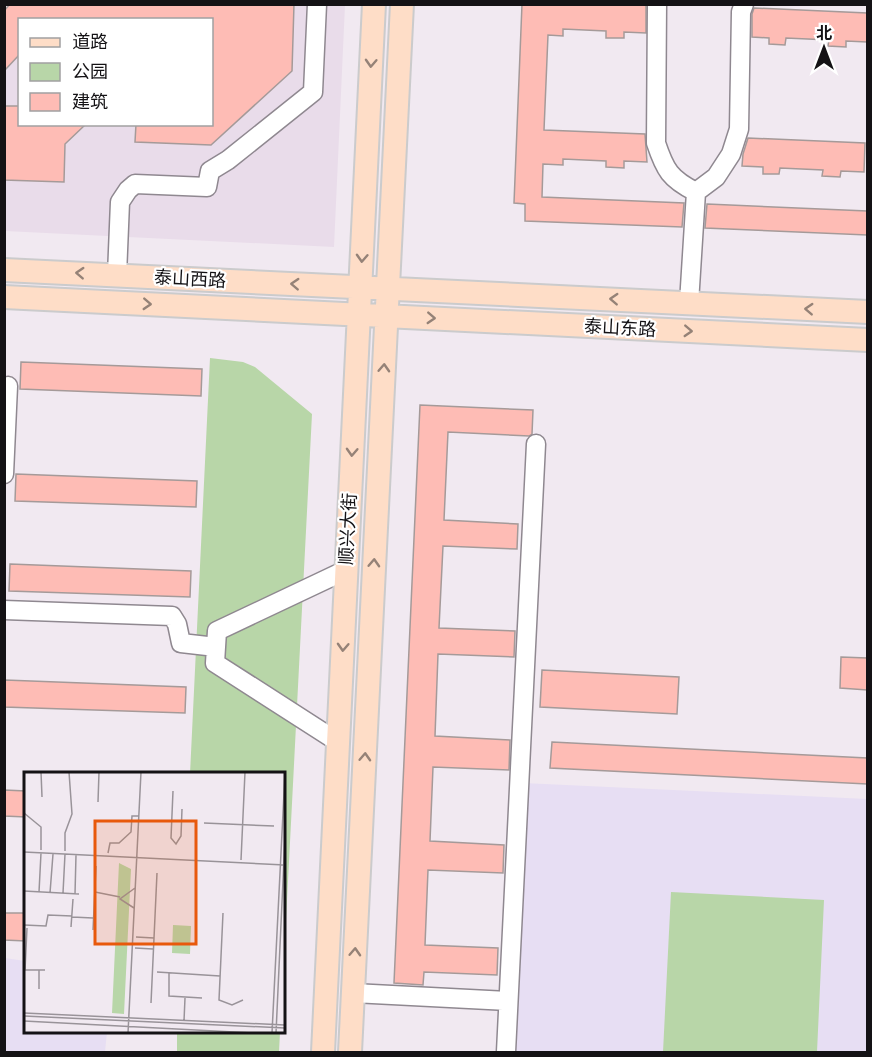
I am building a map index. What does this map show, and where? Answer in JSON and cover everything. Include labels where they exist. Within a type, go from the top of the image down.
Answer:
[{"type":"main road","name":"顺兴大街","points":[[374,4],[374,288]]},
{"type":"main road","name":"顺兴大街","points":[[322,1053],[346,570],[402,4]]},
{"type":"main road","name":"泰山西路","points":[[4,270],[374,288]]},
{"type":"main road","name":"泰山东路","points":[[374,288],[867,312]]},
{"type":"main road","name":"泰山西路","points":[[4,297],[372,315]]},
{"type":"main road","name":"顺兴大街","points":[[350,1053],[372,315]]},
{"type":"main road","name":"泰山东路","points":[[372,315],[867,340]]},
{"type":"lane","points":[[117,275],[120,202],[128,190],[135,184],[207,187],[210,171],[228,160],[313,92],[317,4]]},
{"type":"lane","points":[[657,4],[656,143],[670,175],[696,192]]},
{"type":"lane","points":[[696,192],[716,177],[731,154],[739,129],[741,12],[744,4]]},
{"type":"lane","points":[[690,303],[696,192]]},
{"type":"lane","points":[[4,474],[8,386]]},
{"type":"lane","points":[[506,1053],[536,444]]},
{"type":"lane","points":[[338,742],[215,663],[217,631],[346,570]]},
{"type":"lane","points":[[4,610],[172,616],[177,624],[181,643],[216,647]]},
{"type":"lane","points":[[353,993],[508,1001]]},
{"type":"shaded area","points":[[5,5],[345,5],[334,247],[5,231]]},
{"type":"shaded area","points":[[523,783],[867,799],[867,1052],[510,1052]]},
{"type":"shaded area","points":[[5,958],[24,961],[24,1033],[107,1033],[105,1052],[5,1052]]},
{"type":"green space","points":[[210,358],[243,362],[255,367],[312,414],[285,940],[285,772],[190,772]]},
{"type":"green space","points":[[671,892],[824,900],[817,1052],[663,1052]]},
{"type":"green space","points":[[177,1033],[280,1033],[279,1052],[177,1052]]},
{"type":"building","points":[[10,4],[294,4],[292,71],[211,145],[135,142],[136,126],[213,126],[213,18],[18,18],[18,56],[4,71],[4,11]]},
{"type":"building","points":[[522,4],[646,4],[646,33],[624,32],[624,38],[606,38],[606,31],[563,29],[563,36],[548,35],[544,130],[645,134],[647,162],[624,161],[624,168],[606,167],[606,161],[563,159],[563,165],[543,164],[542,197],[684,203],[682,227],[525,221],[525,204],[514,203]]},
{"type":"building","points":[[754,8],[867,13],[867,42],[846,41],[846,47],[828,46],[829,40],[786,38],[785,45],[769,44],[769,38],[752,37]]},
{"type":"building","points":[[4,106],[18,106],[18,126],[84,126],[65,144],[64,182],[4,180]]},
{"type":"building","points":[[748,138],[865,143],[864,172],[841,171],[840,177],[822,176],[823,170],[780,168],[779,174],[763,174],[763,167],[742,166]]},
{"type":"building","points":[[707,204],[867,211],[867,235],[705,228]]},
{"type":"building","points":[[21,362],[202,369],[201,396],[20,389]]},
{"type":"building","points":[[420,405],[533,410],[532,434],[529,436],[448,432],[444,520],[518,524],[517,549],[443,546],[439,628],[515,631],[514,657],[438,654],[435,736],[510,740],[509,770],[433,767],[430,841],[504,845],[503,873],[428,870],[425,945],[498,948],[497,975],[424,972],[423,985],[394,983]]},
{"type":"building","points":[[16,474],[197,481],[196,507],[15,501]]},
{"type":"building","points":[[10,564],[191,571],[190,597],[9,591]]},
{"type":"building","points":[[841,657],[867,658],[867,690],[840,688]]},
{"type":"building","points":[[542,670],[679,677],[677,714],[540,707]]},
{"type":"building","points":[[5,680],[186,687],[185,713],[4,707]]},
{"type":"building","points":[[552,742],[867,758],[867,784],[550,768]]},
{"type":"building","points":[[4,790],[24,791],[24,817],[4,816]]},
{"type":"building","points":[[4,913],[24,913],[24,941],[4,940]]}]
